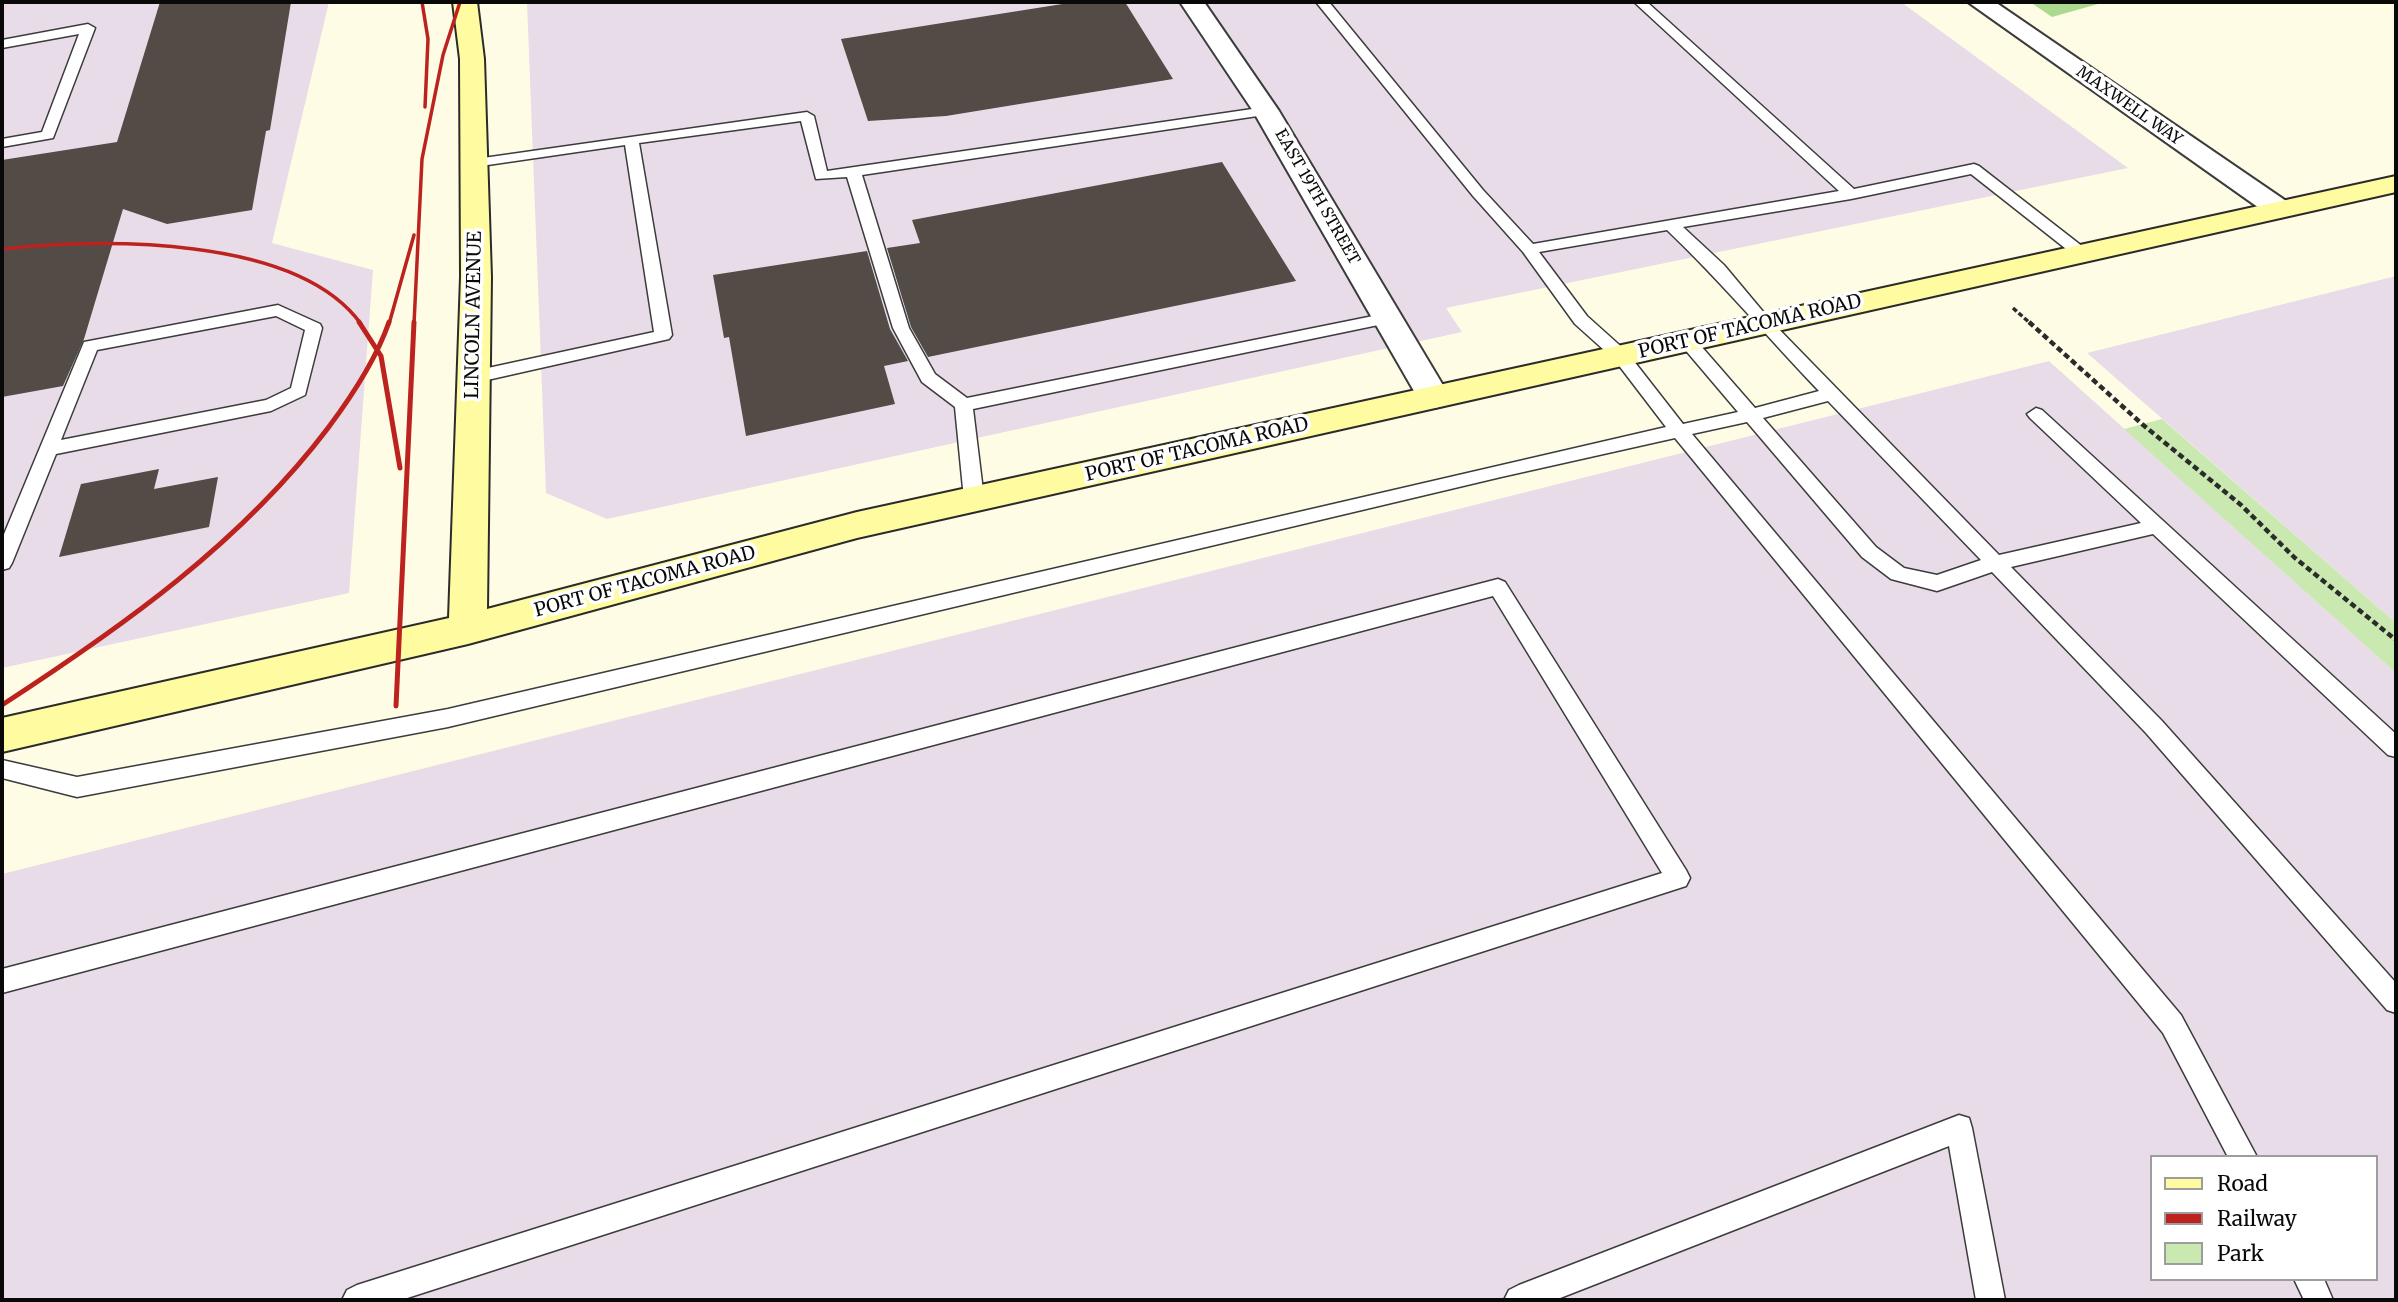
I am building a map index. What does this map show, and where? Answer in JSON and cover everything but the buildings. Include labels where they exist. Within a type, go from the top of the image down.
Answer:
[{"type":"main road","name":"LINCOLN AVENUE","points":[[465,2],[472,59],[476,276],[468,629]]},
{"type":"main road","name":"PORT OF TACOMA ROAD","points":[[2,735],[468,629],[857,525],[2396,184]]},
{"type":"street","name":"EAST 19TH STREET","points":[[1192,2],[1266,111],[1434,397]]},
{"type":"street","name":"MAXWELL WAY","points":[[1980,2],[2279,209]]},
{"type":"lane","points":[[1322,2],[1478,193],[1529,249],[1581,320],[1620,355],[1679,431],[2172,1024],[2242,1155]]},
{"type":"lane","points":[[1640,2],[1851,194]]},
{"type":"lane","points":[[2,44],[89,28],[48,135],[2,142]]},
{"type":"lane","points":[[474,163],[807,116],[821,176],[1266,111]]},
{"type":"lane","points":[[474,377],[663,335],[631,140]]},
{"type":"lane","points":[[1529,249],[1851,194],[1974,169],[2081,253]]},
{"type":"lane","points":[[853,171],[901,328],[928,378],[964,405],[974,499]]},
{"type":"lane","points":[[1671,225],[1735,287],[1764,324],[2154,727],[2396,1000]]},
{"type":"lane","points":[[2,563],[47,449],[90,346],[278,310],[314,328],[299,391],[271,405],[47,449]]},
{"type":"lane","points":[[964,405],[1388,318]]},
{"type":"lane","points":[[1688,342],[1869,552],[1898,574],[1937,583],[1995,563],[2157,526]]},
{"type":"lane","points":[[2,769],[77,786],[448,718],[1832,394]]},
{"type":"lane","points":[[2036,414],[2396,748]]},
{"type":"lane","points":[[2,981],[1498,587],[1678,878],[405,1292],[357,1300]]},
{"type":"lane","points":[[1519,1300],[1959,1128],[1991,1300]]},
{"type":"lane","points":[[2309,1281],[2319,1300]]},
{"type":"path","points":[[1978,276],[2142,424],[2241,505],[2295,558],[2396,640]]},
{"type":"shaded area","points":[[2,2],[329,2],[272,243],[373,270],[349,593],[2,668]]},
{"type":"shaded area","points":[[527,2],[1901,2],[2128,168],[1446,308],[1462,332],[607,519],[546,493]]},
{"type":"shaded area","points":[[2396,276],[2396,623],[2087,353]]},
{"type":"shaded area","points":[[2049,361],[2396,673],[2396,1300],[2,1300],[2,874]]},
{"type":"green space","points":[[2030,2],[2105,2],[2052,17]]},
{"type":"green space","points":[[2162,419],[2396,623],[2396,673],[2124,429]]},
{"type":"railway","points":[[422,2],[428,39],[425,107]]},
{"type":"railway","points":[[414,324],[422,159],[443,55],[460,2]]},
{"type":"railway","points":[[389,324],[414,235]]},
{"type":"railway","points":[[2,249],[90,244],[142,245],[194,249],[245,258],[291,273],[331,295],[359,322]]},
{"type":"railway","points":[[359,322],[377,350]]},
{"type":"railway","points":[[377,350],[389,322]]},
{"type":"railway","points":[[396,706],[414,322]]},
{"type":"railway","points":[[2,705],[135,613],[218,546],[294,470],[346,403],[377,350]]},
{"type":"railway","points":[[377,350],[381,356],[400,468]]}]
